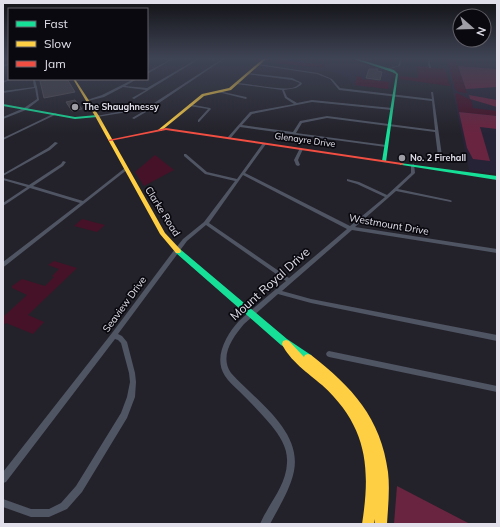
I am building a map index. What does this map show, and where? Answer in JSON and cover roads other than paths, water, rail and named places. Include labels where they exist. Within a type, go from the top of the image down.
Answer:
[{"type":"street","points":[[3,118],[25,109],[39,98],[35,84]]},
{"type":"street","name":"Clarke Road","points":[[77,84],[88,100],[163,234],[177,250],[284,342],[299,350],[339,383],[354,400],[367,420],[377,445],[382,473],[383,503],[381,524]]},
{"type":"street","points":[[88,100],[103,96],[127,84]]},
{"type":"street","points":[[133,98],[156,84]]},
{"type":"street","points":[[3,106],[77,118],[97,116],[146,108],[158,103],[187,84]]},
{"type":"street","points":[[160,130],[203,95],[230,89],[235,84]]},
{"type":"street","points":[[241,84],[283,89],[295,88],[300,86],[301,84]]},
{"type":"street","points":[[335,84],[339,90],[433,100]]},
{"type":"street","points":[[384,161],[396,84]]},
{"type":"street","points":[[122,86],[147,89]]},
{"type":"street","points":[[3,92],[36,87]]},
{"type":"street","points":[[283,89],[286,97],[296,104]]},
{"type":"street","points":[[219,92],[246,98]]},
{"type":"street","points":[[432,92],[440,156]]},
{"type":"street","points":[[229,138],[251,113],[296,104],[317,101],[392,109]]},
{"type":"street","points":[[190,105],[210,109],[199,121]]},
{"type":"street","points":[[133,118],[145,111],[146,108]]},
{"type":"street","points":[[3,139],[56,114]]},
{"type":"street","points":[[294,133],[301,122],[324,117],[437,131]]},
{"type":"street","points":[[240,126],[386,146]]},
{"type":"street","name":"Glenayre Drive","points":[[110,140],[168,129],[497,178]]},
{"type":"street","points":[[3,175],[51,148],[56,143]]},
{"type":"street","name":"Seaview Drive","points":[[3,479],[114,335],[177,250],[185,240],[206,224],[264,144]]},
{"type":"street","points":[[298,165],[296,160],[301,149]]},
{"type":"street","points":[[185,155],[206,173],[238,180]]},
{"type":"street","points":[[3,205],[62,165],[64,162]]},
{"type":"street","name":"Mount Royal Drive","points":[[265,524],[282,492],[289,473],[292,462],[291,452],[288,441],[282,431],[229,376],[222,362],[226,348],[236,331],[251,314],[395,190],[413,172],[413,165]]},
{"type":"street","points":[[3,265],[126,169]]},
{"type":"street","name":"Westmount Drive","points":[[243,173],[350,228],[497,251]]},
{"type":"street","points":[[3,179],[83,202]]},
{"type":"street","points":[[348,180],[387,196]]},
{"type":"street","points":[[395,190],[450,201]]},
{"type":"street","points":[[206,224],[289,281]]},
{"type":"street","points":[[277,292],[311,302],[497,338]]},
{"type":"street","points":[[3,503],[31,513],[49,514],[64,506],[79,489],[121,421],[131,397],[132,377],[124,342],[114,335]]},
{"type":"street","name":"Clarke Road","points":[[284,342],[294,356],[341,396],[353,412],[362,430],[368,449],[373,481],[373,502],[368,524]]},
{"type":"street","points":[[329,354],[497,389]]},
{"type":"place","name":"The Shaughnessy","points":[[75,107]]},
{"type":"place","name":"No. 2 Firehall","points":[[402,158]]}]
